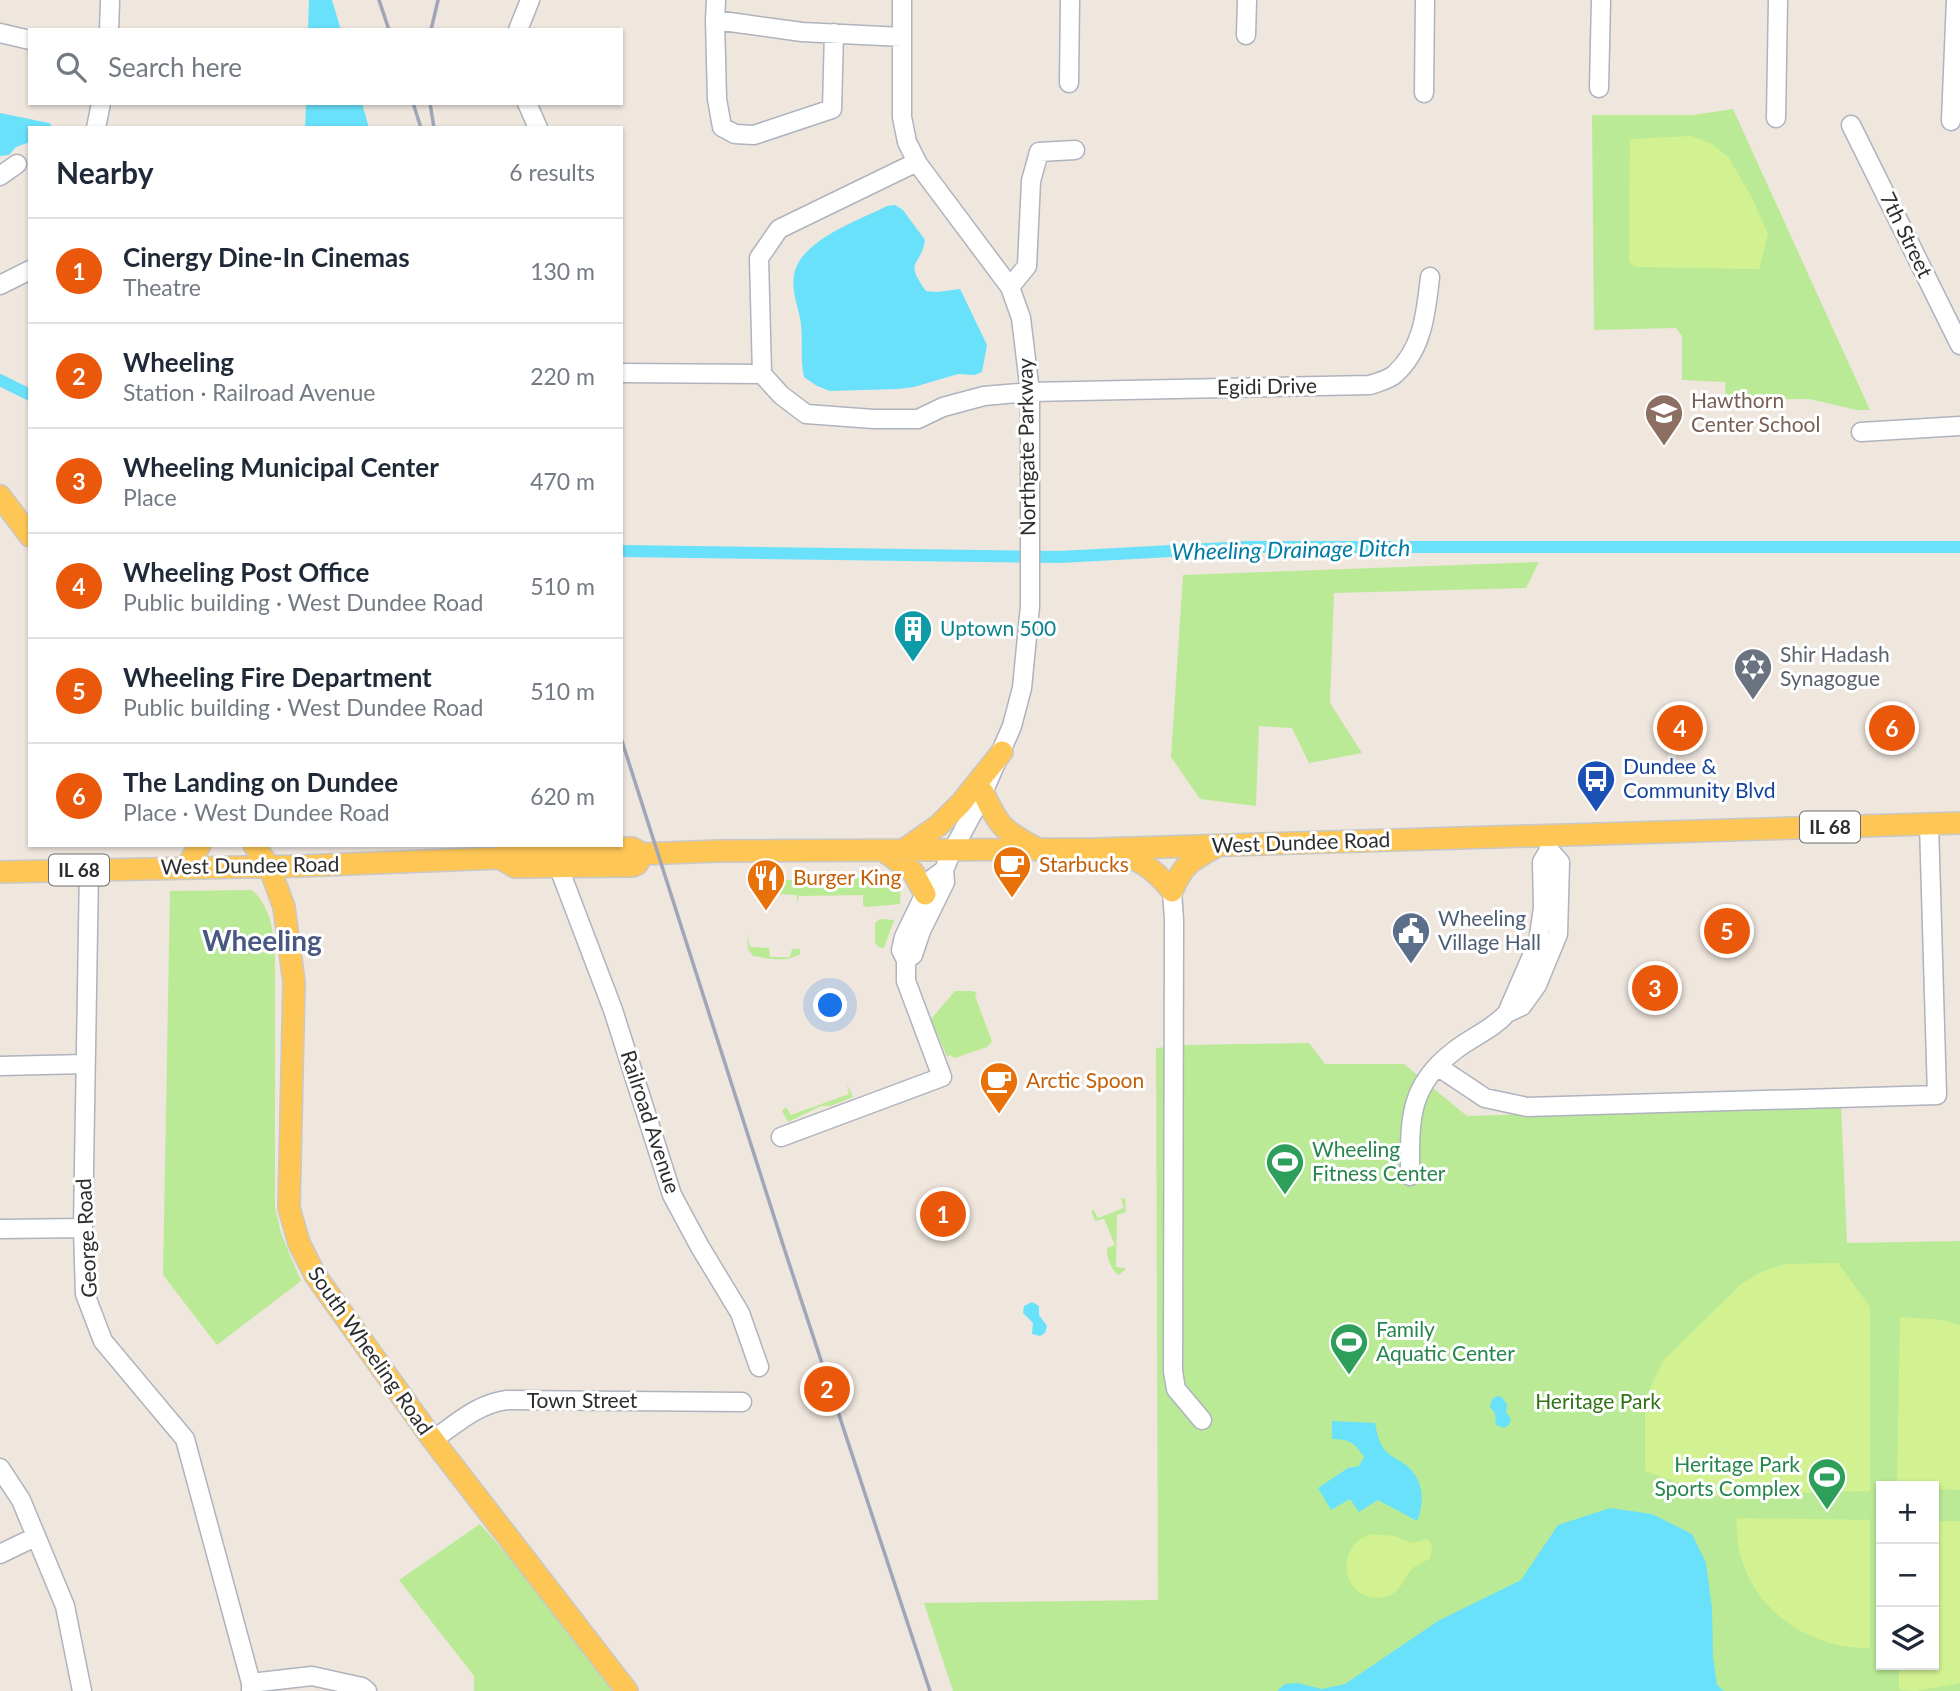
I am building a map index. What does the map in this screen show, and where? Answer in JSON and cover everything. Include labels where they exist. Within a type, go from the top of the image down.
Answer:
[{"type":"main road","points":[[0,496],[28,533]]},
{"type":"main road","points":[[925,894],[913,872],[893,851],[939,825],[961,803],[1002,752]]},
{"type":"main road","points":[[984,792],[994,816],[1007,833],[1037,849]]},
{"type":"main road","name":"West Dundee Road","points":[[0,872],[500,858],[515,848],[632,848],[643,854],[717,851],[893,851],[948,861],[1037,849],[1549,843],[1960,823]]},
{"type":"main road","points":[[1098,849],[1134,858],[1151,868],[1172,891],[1179,874],[1190,861],[1219,846]]},
{"type":"main road","points":[[186,868],[199,847]]},
{"type":"main road","name":"South Wheeling Road","points":[[255,847],[269,866],[284,906],[294,982],[289,1208],[299,1243],[315,1275],[433,1440],[627,1691]]},
{"type":"main road","name":"West Dundee Road","points":[[500,858],[515,867],[633,866],[643,854]]},
{"type":"street","points":[[519,28],[530,0]]},
{"type":"street","points":[[716,0],[717,99],[722,127],[735,134],[754,135],[832,109],[834,33]]},
{"type":"street","name":"Northgate Parkway","points":[[781,1137],[942,1077],[906,981],[906,960],[901,950],[904,937],[932,879],[948,861],[984,792],[1002,752],[1021,697],[1030,606],[1030,391],[1021,318],[1010,287],[917,162],[906,142],[902,117],[902,0]]},
{"type":"street","points":[[1069,83],[1070,0]]},
{"type":"street","points":[[1246,35],[1247,0]]},
{"type":"street","points":[[1424,93],[1425,0]]},
{"type":"street","points":[[1600,88],[1601,0]]},
{"type":"street","points":[[1776,118],[1778,0]]},
{"type":"street","points":[[1951,121],[1956,0]]},
{"type":"street","points":[[109,28],[110,2]]},
{"type":"street","points":[[715,20],[802,32],[902,37]]},
{"type":"street","points":[[0,33],[28,40]]},
{"type":"street","points":[[96,126],[100,105]]},
{"type":"street","points":[[528,105],[536,126]]},
{"type":"street","name":"7th Street","points":[[1852,125],[1960,345]]},
{"type":"street","points":[[1010,287],[1027,266],[1031,181],[1040,152],[1075,149]]},
{"type":"street","points":[[623,373],[762,374],[759,258],[779,229],[917,162]]},
{"type":"street","points":[[0,176],[18,164]]},
{"type":"street","points":[[0,285],[28,271]]},
{"type":"street","name":"Egidi Drive","points":[[762,374],[781,396],[806,414],[874,419],[918,419],[943,407],[984,396],[1030,391],[1370,386],[1393,376],[1409,356],[1423,330],[1430,277]]},
{"type":"street","points":[[1861,432],[1960,426]]},
{"type":"street","points":[[1437,1066],[1485,1098],[1527,1107],[1937,1095],[1929,824]]},
{"type":"street","points":[[1410,1176],[1412,1111],[1420,1086],[1454,1050],[1498,1023],[1507,1013],[1538,942],[1543,908],[1542,862],[1549,843]]},
{"type":"street","name":"Northgate Parkway","points":[[906,960],[913,955],[921,931],[945,882],[948,861]]},
{"type":"street","name":"Railroad Avenue","points":[[559,868],[613,1010],[672,1195],[740,1313],[759,1367]]},
{"type":"street","name":"George Road","points":[[89,870],[83,1228],[85,1294],[103,1341],[185,1439],[251,1687]]},
{"type":"street","points":[[1172,891],[1173,1371],[1176,1390],[1202,1420]]},
{"type":"street","points":[[0,1066],[85,1064]]},
{"type":"street","points":[[0,1229],[83,1228]]},
{"type":"street","name":"Town Street","points":[[433,1440],[474,1410],[491,1402],[507,1400],[742,1402]]},
{"type":"street","points":[[0,1468],[21,1500],[65,1606],[82,1691]]},
{"type":"street","points":[[0,1554],[36,1537]]},
{"type":"street","points":[[251,1687],[312,1676],[362,1687],[367,1691]]},
{"type":"green space","points":[[1733,109],[1870,410],[1857,410],[1809,399],[1726,400],[1725,382],[1682,380],[1682,336],[1676,328],[1594,330],[1592,115],[1693,115]]},
{"type":"green space","points":[[1691,136],[1712,144],[1729,158],[1752,198],[1768,234],[1759,269],[1637,267],[1629,262],[1630,139]]},
{"type":"green space","points":[[1539,562],[1526,588],[1334,593],[1330,703],[1362,753],[1309,763],[1292,728],[1259,726],[1256,806],[1200,799],[1171,757],[1183,575]]},
{"type":"green space","points":[[898,877],[901,882],[900,904],[866,907],[863,905],[863,895],[799,896],[797,903],[797,895],[775,894],[774,878]]},
{"type":"green space","points":[[252,890],[266,908],[275,945],[275,1207],[281,1233],[301,1281],[217,1345],[163,1275],[170,891]]},
{"type":"green space","points":[[880,919],[894,920],[884,948],[875,943],[875,923]]},
{"type":"green space","points":[[747,935],[750,947],[769,948],[770,957],[790,957],[792,949],[800,949],[800,954],[795,957],[783,959],[753,956],[748,949]]},
{"type":"green space","points":[[955,991],[977,993],[975,996],[992,1041],[987,1047],[955,1058],[949,1055],[947,1057],[931,1019]]},
{"type":"green space","name":"Heritage Park","points":[[1309,1043],[1325,1064],[1404,1064],[1467,1116],[1841,1105],[1847,1243],[1960,1241],[1960,1691],[953,1691],[924,1603],[1158,1600],[1156,1048]]},
{"type":"green space","points":[[847,1084],[853,1097],[830,1106],[821,1106],[788,1122],[782,1111],[786,1107],[791,1115],[849,1094]]},
{"type":"green space","points":[[1125,1198],[1126,1212],[1117,1215],[1116,1267],[1125,1268],[1119,1275],[1114,1271],[1109,1259],[1107,1248],[1115,1245],[1104,1219],[1095,1221],[1091,1211],[1094,1210],[1098,1218],[1124,1208],[1121,1199]]},
{"type":"green space","points":[[1838,1263],[1870,1307],[1870,1491],[1719,1497],[1645,1471],[1645,1410],[1651,1386],[1664,1360],[1740,1285],[1761,1272],[1785,1264]]},
{"type":"green space","points":[[1900,1317],[1943,1320],[1960,1325],[1960,1490],[1939,1489],[1939,1481],[1897,1481]]},
{"type":"green space","points":[[1737,1518],[1870,1520],[1870,1648],[1843,1646],[1818,1639],[1795,1628],[1775,1612],[1758,1593],[1746,1570],[1738,1545]]},
{"type":"green space","points":[[1939,1521],[1960,1521],[1960,1683],[1916,1691],[1899,1690],[1899,1670],[1939,1670]]},
{"type":"green space","points":[[480,1524],[546,1599],[617,1691],[474,1691],[474,1676],[399,1580]]},
{"type":"green space","points":[[1370,1534],[1394,1536],[1411,1543],[1428,1539],[1432,1546],[1430,1558],[1412,1569],[1391,1595],[1377,1598],[1364,1595],[1355,1588],[1346,1566],[1349,1554],[1357,1543]]},
{"type":"water","points":[[309,0],[332,0],[340,28],[308,28]]},
{"type":"water","points":[[306,105],[363,105],[368,126],[305,126]]},
{"type":"water","points":[[0,113],[49,123],[52,126],[28,126],[28,143],[16,147],[9,155],[0,156]]},
{"type":"water","points":[[895,205],[903,210],[925,240],[915,268],[926,291],[960,289],[987,345],[982,372],[975,375],[958,374],[898,389],[830,391],[817,386],[804,377],[801,324],[794,288],[794,275],[799,263],[818,242],[832,233],[887,206]]},
{"type":"water","points":[[1032,1302],[1039,1306],[1039,1315],[1047,1326],[1045,1333],[1040,1336],[1032,1334],[1033,1323],[1023,1313],[1024,1306]]},
{"type":"water","points":[[1502,1397],[1507,1405],[1506,1412],[1511,1419],[1509,1425],[1504,1428],[1496,1425],[1495,1413],[1490,1407],[1492,1399]]},
{"type":"water","points":[[1332,1421],[1375,1423],[1384,1449],[1406,1465],[1420,1484],[1422,1498],[1417,1521],[1378,1500],[1359,1512],[1350,1499],[1331,1510],[1318,1488],[1348,1468],[1359,1466],[1364,1457],[1351,1443],[1332,1439]]},
{"type":"water","points":[[1610,1508],[1652,1514],[1692,1534],[1706,1563],[1712,1608],[1713,1657],[1717,1685],[1724,1691],[1277,1691],[1285,1684],[1297,1683],[1322,1689],[1345,1684],[1438,1621],[1521,1580],[1558,1525]]},
{"type":"waterway","name":"Wheeling Drainage Ditch","points":[[0,380],[28,394]]},
{"type":"waterway","name":"Wheeling Drainage Ditch","points":[[623,551],[1060,557],[1246,547],[1960,547]]},
{"type":"railway","points":[[379,0],[388,28]]},
{"type":"railway","points":[[431,28],[438,0]]},
{"type":"railway","points":[[414,105],[420,126]]},
{"type":"railway","points":[[430,105],[434,126]]},
{"type":"railway","points":[[623,744],[785,1251],[930,1691]]},
{"type":"place","name":"Hawthorn Center School","points":[[1664,447]]},
{"type":"place","name":"Uptown 500","points":[[913,663]]},
{"type":"place","name":"Shir Hadash Synagogue","points":[[1753,701]]},
{"type":"place","name":"Wheeling Post Office","points":[[1680,728]]},
{"type":"place","name":"The Landing on Dundee","points":[[1892,728]]},
{"type":"place","name":"Dundee & Community Blvd","points":[[1596,813]]},
{"type":"place","name":"Starbucks","points":[[1012,899]]},
{"type":"place","name":"Burger King","points":[[766,912]]},
{"type":"place","name":"Wheeling Fire Department","points":[[1727,931]]},
{"type":"place","name":"Wheeling Village Hall","points":[[1411,965]]},
{"type":"place","name":"Wheeling Municipal Center","points":[[1655,988]]},
{"type":"place","name":"Arctic Spoon","points":[[999,1115]]},
{"type":"place","name":"Wheeling Fitness Center","points":[[1285,1196]]},
{"type":"place","name":"Cinergy Dine-In Cinemas","points":[[943,1214]]},
{"type":"place","name":"Family Aquatic Center","points":[[1349,1376]]},
{"type":"place","name":"Wheeling","points":[[827,1389]]},
{"type":"place","name":"Heritage Park Sports Complex","points":[[1827,1511]]},
{"type":"district","name":"Wheeling","points":[[262,941]]}]
